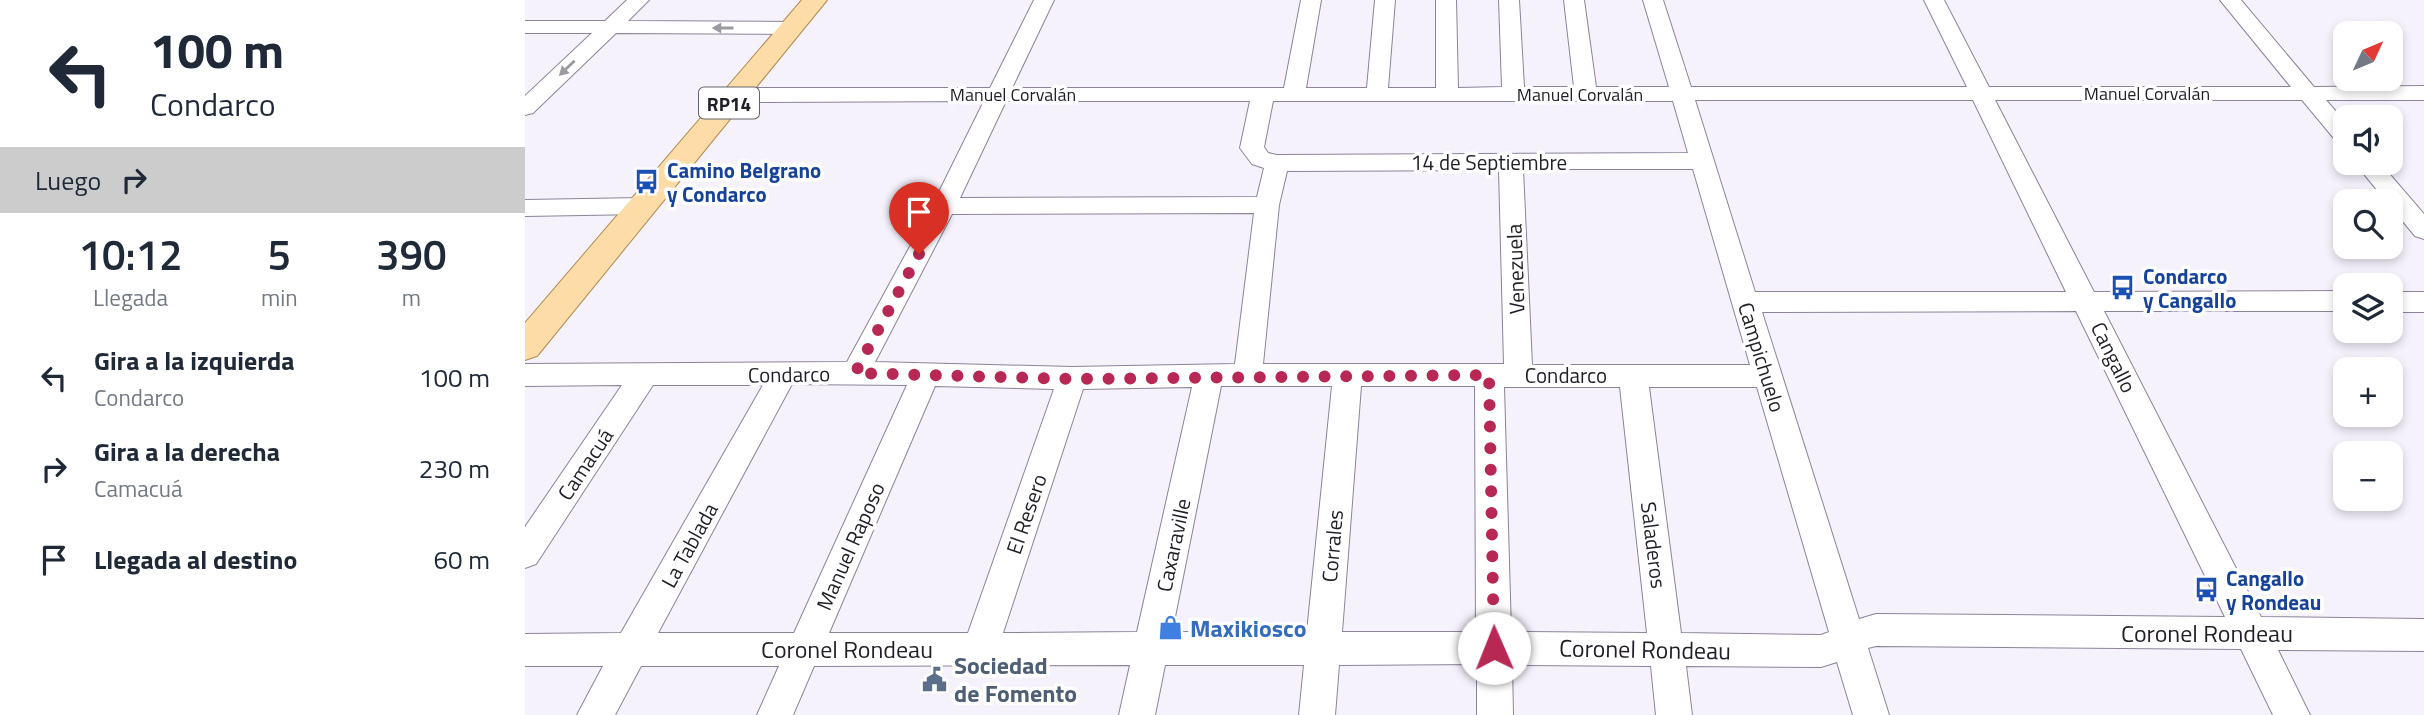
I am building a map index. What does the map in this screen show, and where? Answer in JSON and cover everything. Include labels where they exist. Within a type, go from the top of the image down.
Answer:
[{"type":"main road","name":"RP14","points":[[525,347],[815,0]]},
{"type":"street","points":[[525,108],[639,0]]},
{"type":"street","points":[[855,373],[944,206],[1044,0]]},
{"type":"street","points":[[1294,94],[1311,0]]},
{"type":"street","points":[[1377,94],[1385,0]]},
{"type":"street","points":[[1446,0],[1447,94]]},
{"type":"street","points":[[1510,0],[1513,94]]},
{"type":"street","points":[[1574,0],[1586,93]]},
{"type":"street","name":"Campichuelo","points":[[1653,0],[1871,715]]},
{"type":"street","name":"Cangallo","points":[[1934,0],[2292,715]]},
{"type":"street","points":[[2230,0],[2333,123]]},
{"type":"street","points":[[525,27],[791,28]]},
{"type":"street","name":"Manuel Corvalán","points":[[735,95],[2424,93]]},
{"type":"street","points":[[1248,375],[1268,205],[1276,163],[1260,159],[1252,148],[1263,94]]},
{"type":"street","name":"14 de Septiembre","points":[[1276,163],[1702,161]]},
{"type":"street","name":"Venezuela","points":[[1495,715],[1494,648],[1511,163]]},
{"type":"street","points":[[2377,175],[2424,230]]},
{"type":"street","points":[[944,206],[1268,205]]},
{"type":"street","points":[[525,208],[642,206]]},
{"type":"street","points":[[1746,302],[2333,302]]},
{"type":"street","points":[[2403,302],[2424,302]]},
{"type":"street","name":"Condarco","points":[[525,375],[855,373],[1072,379],[1248,375],[1767,376]]},
{"type":"street","name":"Camacuá","points":[[525,554],[645,374]]},
{"type":"street","name":"La Tablada","points":[[595,715],[783,374]]},
{"type":"street","name":"Manuel Raposo","points":[[775,715],[925,376]]},
{"type":"street","name":"Caxaraville","points":[[1137,715],[1209,376]]},
{"type":"street","name":"Saladeros","points":[[1633,376],[1674,715]]},
{"type":"street","name":"Corrales","points":[[1317,715],[1347,377]]},
{"type":"street","name":"El Resero","points":[[980,649],[1072,379]]},
{"type":"street","name":"Coronel Rondeau","points":[[525,650],[1494,648],[1821,651],[1835,648],[1867,631],[1876,630],[2424,635]]},
{"type":"place","name":"Camino Belgrano y Condarco","points":[[647,182]]},
{"type":"place","name":"Condarco y Cangallo","points":[[2123,288]]},
{"type":"place","name":"Cangallo y Rondeau","points":[[2206,590]]},
{"type":"place","name":"Maxikiosco","points":[[1170,628]]},
{"type":"place","name":"Sociedad de Fomento","points":[[934,679]]},
{"type":"route","points":[[919,254],[855,373],[1072,379],[1248,375],[1489,375],[1494,648]]}]
